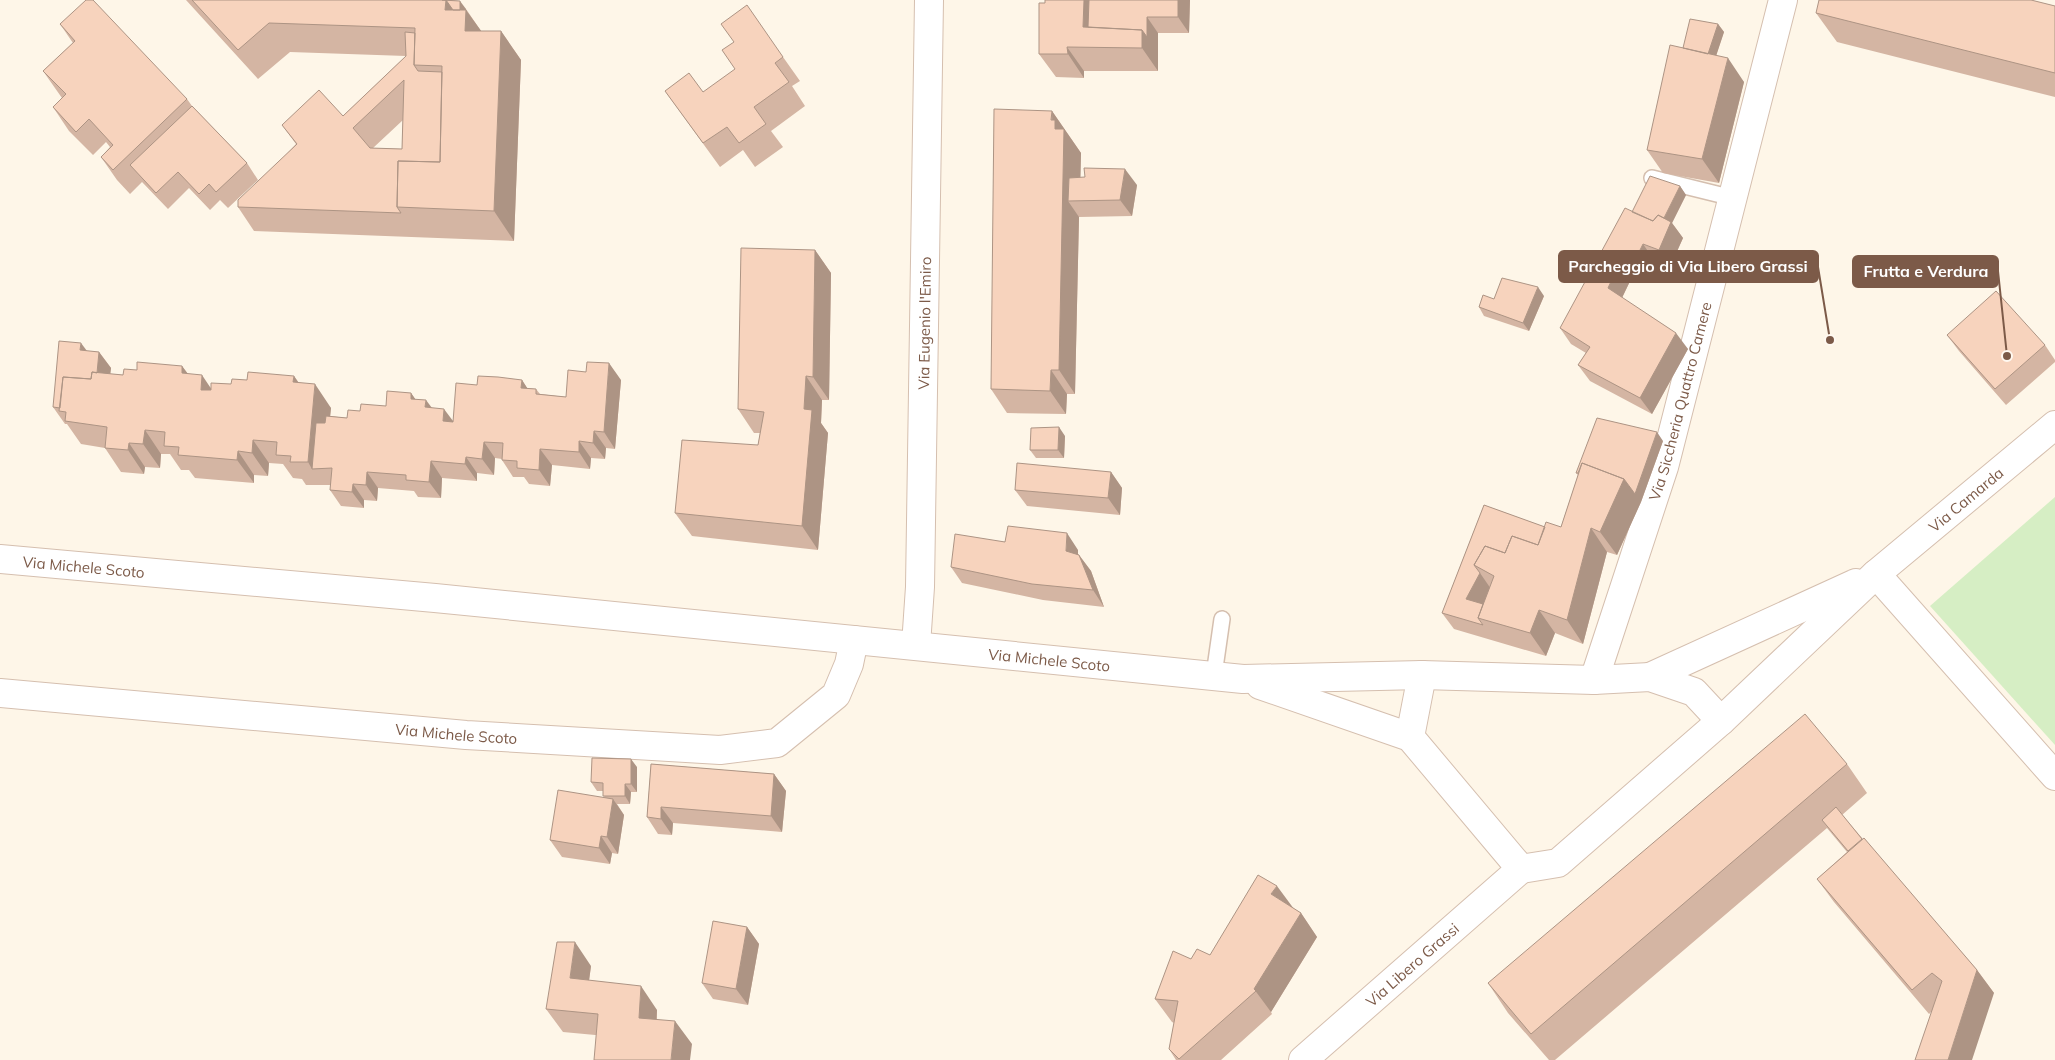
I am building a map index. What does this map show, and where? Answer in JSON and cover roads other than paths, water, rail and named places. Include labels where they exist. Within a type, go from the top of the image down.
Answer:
[{"type":"street","name":"Via Eugenio l'Emiro","points":[[916,645],[920,587],[929,0]]},
{"type":"street","name":"Via Siccheria Quattro Camere","points":[[1594,680],[1664,467],[1783,0]]},
{"type":"street","name":"Via Camarda","points":[[1876,574],[2055,425]]},
{"type":"street","name":"Via Michele Scoto","points":[[0,559],[435,598],[1243,679]]},
{"type":"street","points":[[1243,679],[1422,675],[1594,680],[1650,677],[1876,574]]},
{"type":"street","points":[[1243,679],[1410,737],[1521,869],[1558,863],[1721,721],[1876,574]]},
{"type":"street","points":[[1876,574],[2055,776]]},
{"type":"street","name":"Via Michele Scoto","points":[[0,693],[466,734],[720,750],[777,743],[836,695],[849,664],[854,640]]},
{"type":"street","points":[[1410,737],[1422,675]]},
{"type":"street","points":[[1650,677],[1694,692],[1721,721]]},
{"type":"street","name":"Via Libero Grassi","points":[[1303,1060],[1521,869]]},
{"type":"lane","points":[[1652,178],[1733,198]]},
{"type":"lane","points":[[1214,675],[1222,619]]},
{"type":"place","name":"Parcheggio di Via Libero Grassi","points":[[1830,340]]},
{"type":"place","name":"Frutta e Verdura","points":[[2007,356]]}]
